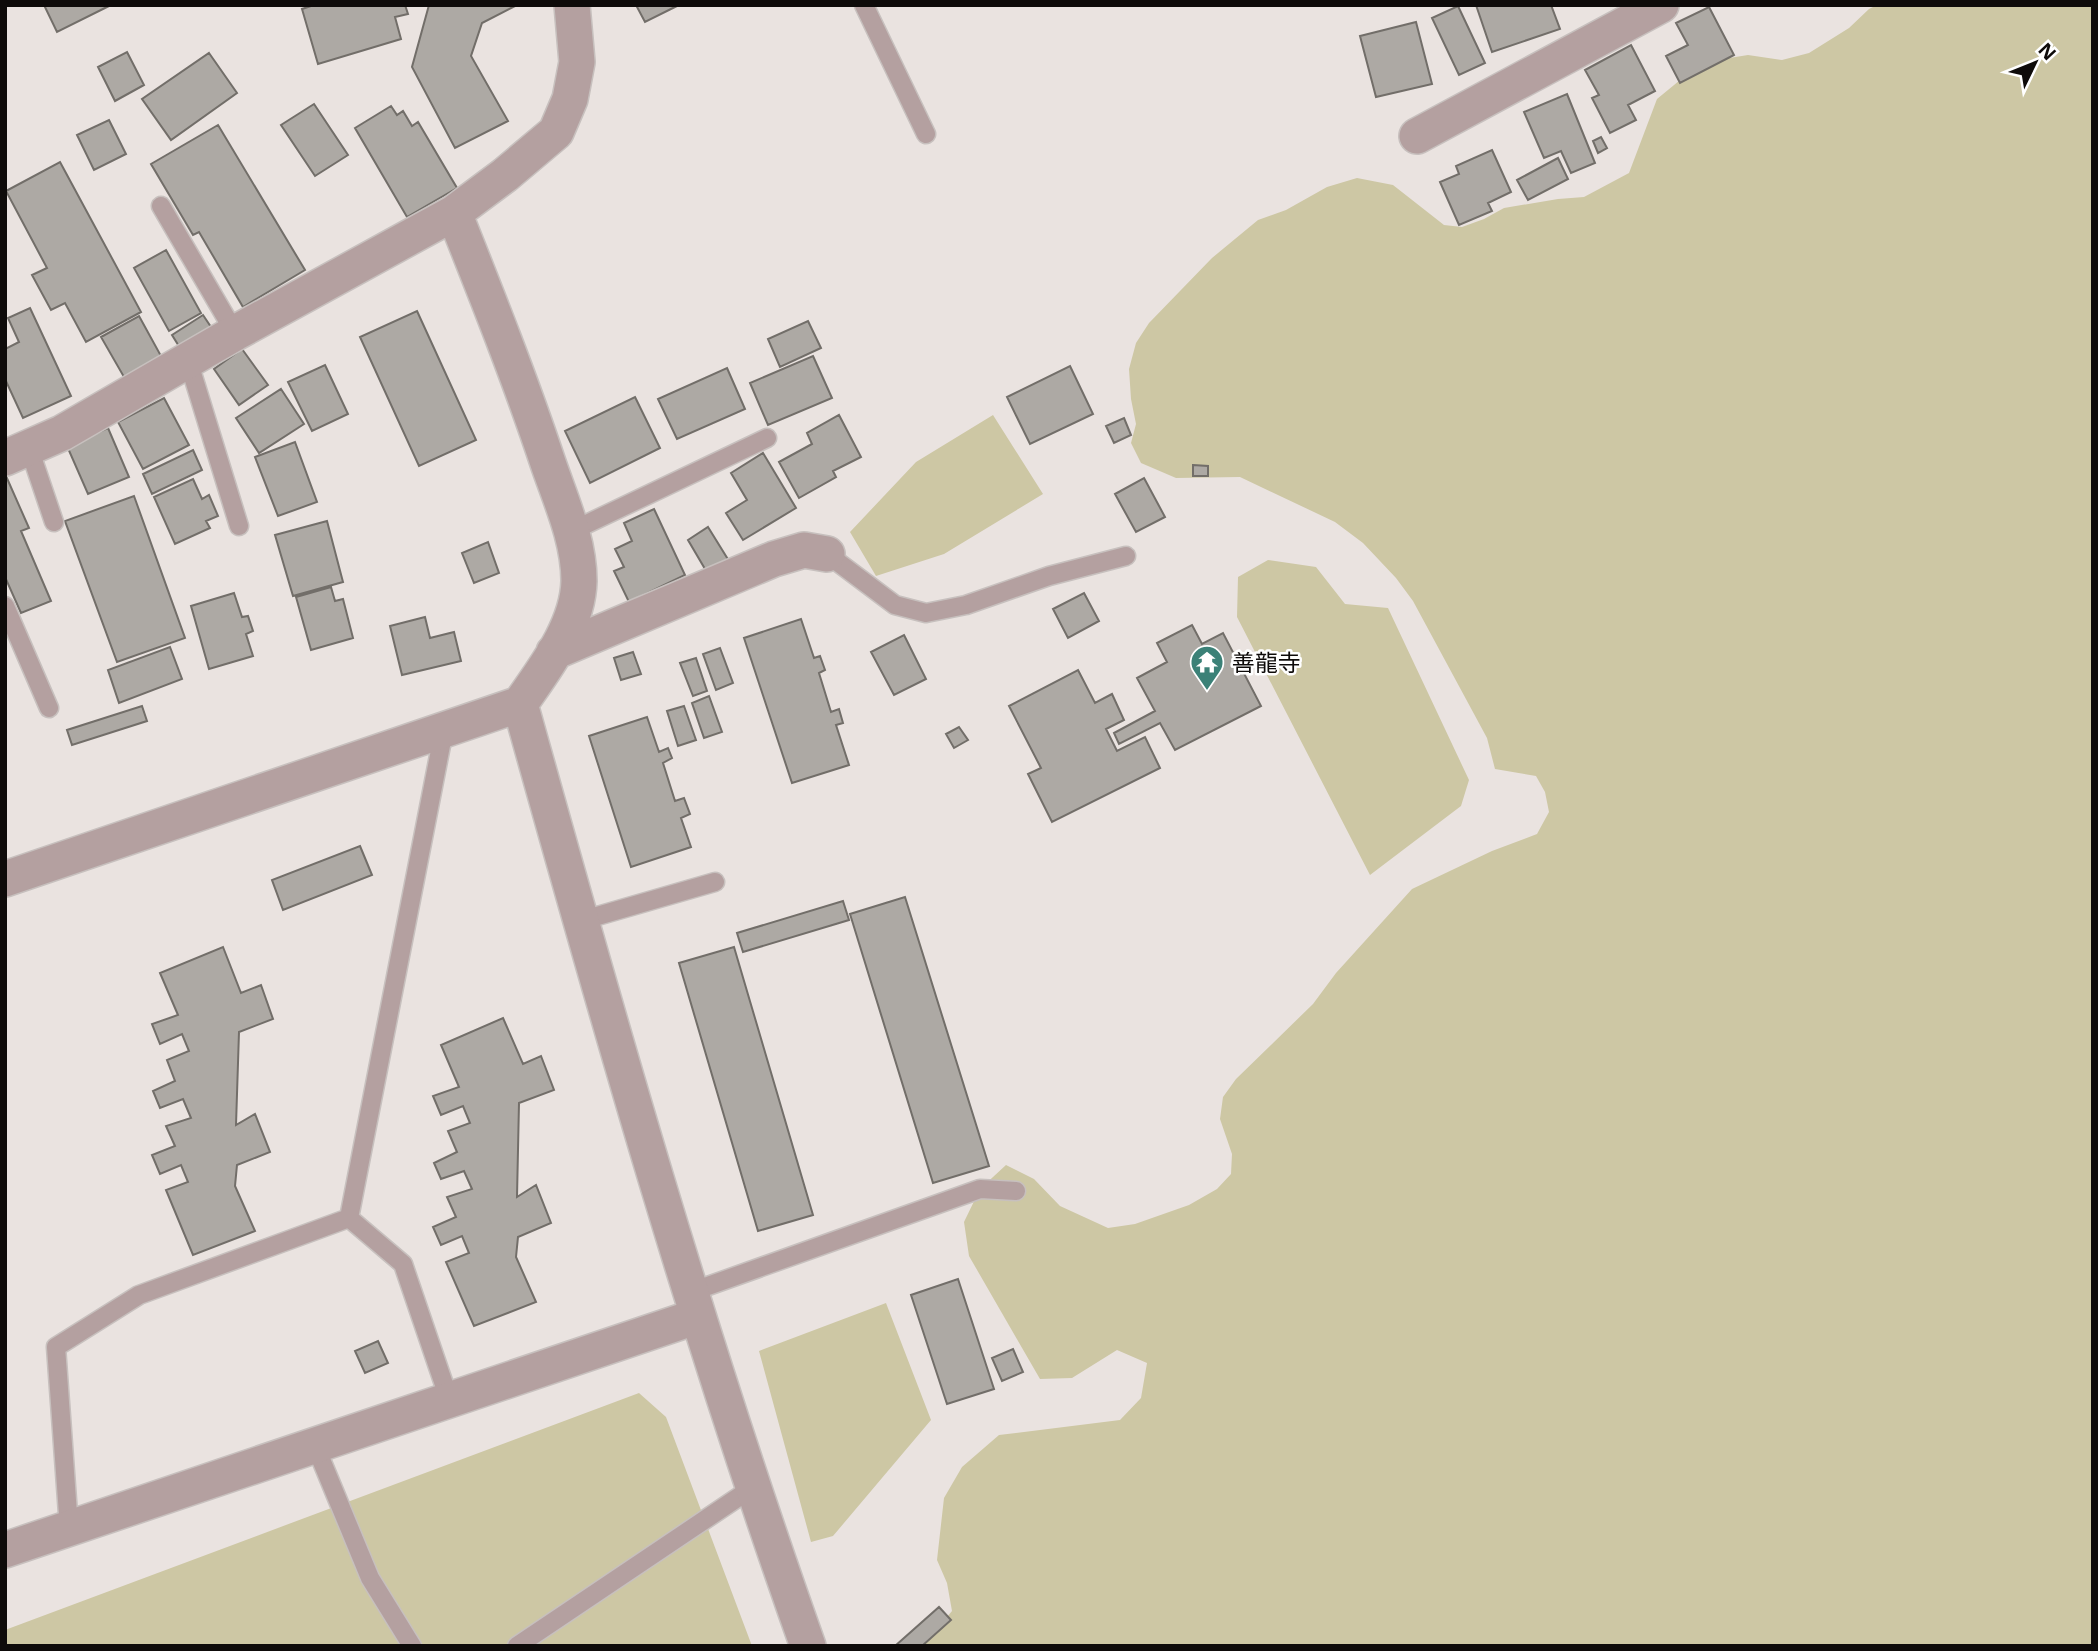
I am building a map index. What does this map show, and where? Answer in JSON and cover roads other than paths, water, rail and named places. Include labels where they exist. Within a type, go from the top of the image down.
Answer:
[{"type":"street","points":[[17,453],[62,433],[235,333],[454,213],[505,175],[556,132],[570,99],[577,62],[572,5]]},
{"type":"street","points":[[1417,136],[1661,5]]},
{"type":"street","points":[[5,879],[520,704],[572,619],[579,582],[572,531],[526,399],[454,213]]},
{"type":"street","points":[[554,652],[774,559],[804,550],[827,554]]},
{"type":"street","points":[[520,704],[580,921],[695,1304],[752,1488],[808,1646]]},
{"type":"street","points":[[5,1549],[449,1399],[695,1304]]},
{"type":"lane","points":[[864,5],[926,134]]},
{"type":"lane","points":[[161,206],[235,333]]},
{"type":"lane","points":[[188,360],[239,526]]},
{"type":"lane","points":[[572,531],[767,438]]},
{"type":"lane","points":[[17,453],[54,522]]},
{"type":"lane","points":[[827,554],[895,605],[926,613],[966,605],[1049,576],[1126,556]]},
{"type":"lane","points":[[5,606],[49,708]]},
{"type":"lane","points":[[349,1217],[444,730]]},
{"type":"lane","points":[[580,921],[715,882]]},
{"type":"lane","points":[[695,1304],[980,1189],[1016,1191]]},
{"type":"lane","points":[[349,1217],[403,1264],[449,1399]]},
{"type":"lane","points":[[69,1528],[56,1347],[139,1295],[349,1217]]},
{"type":"lane","points":[[315,1445],[370,1578],[412,1646]]},
{"type":"lane","points":[[517,1646],[752,1488]]},
{"type":"place","name":"善龍寺","points":[[1207,692]]}]
